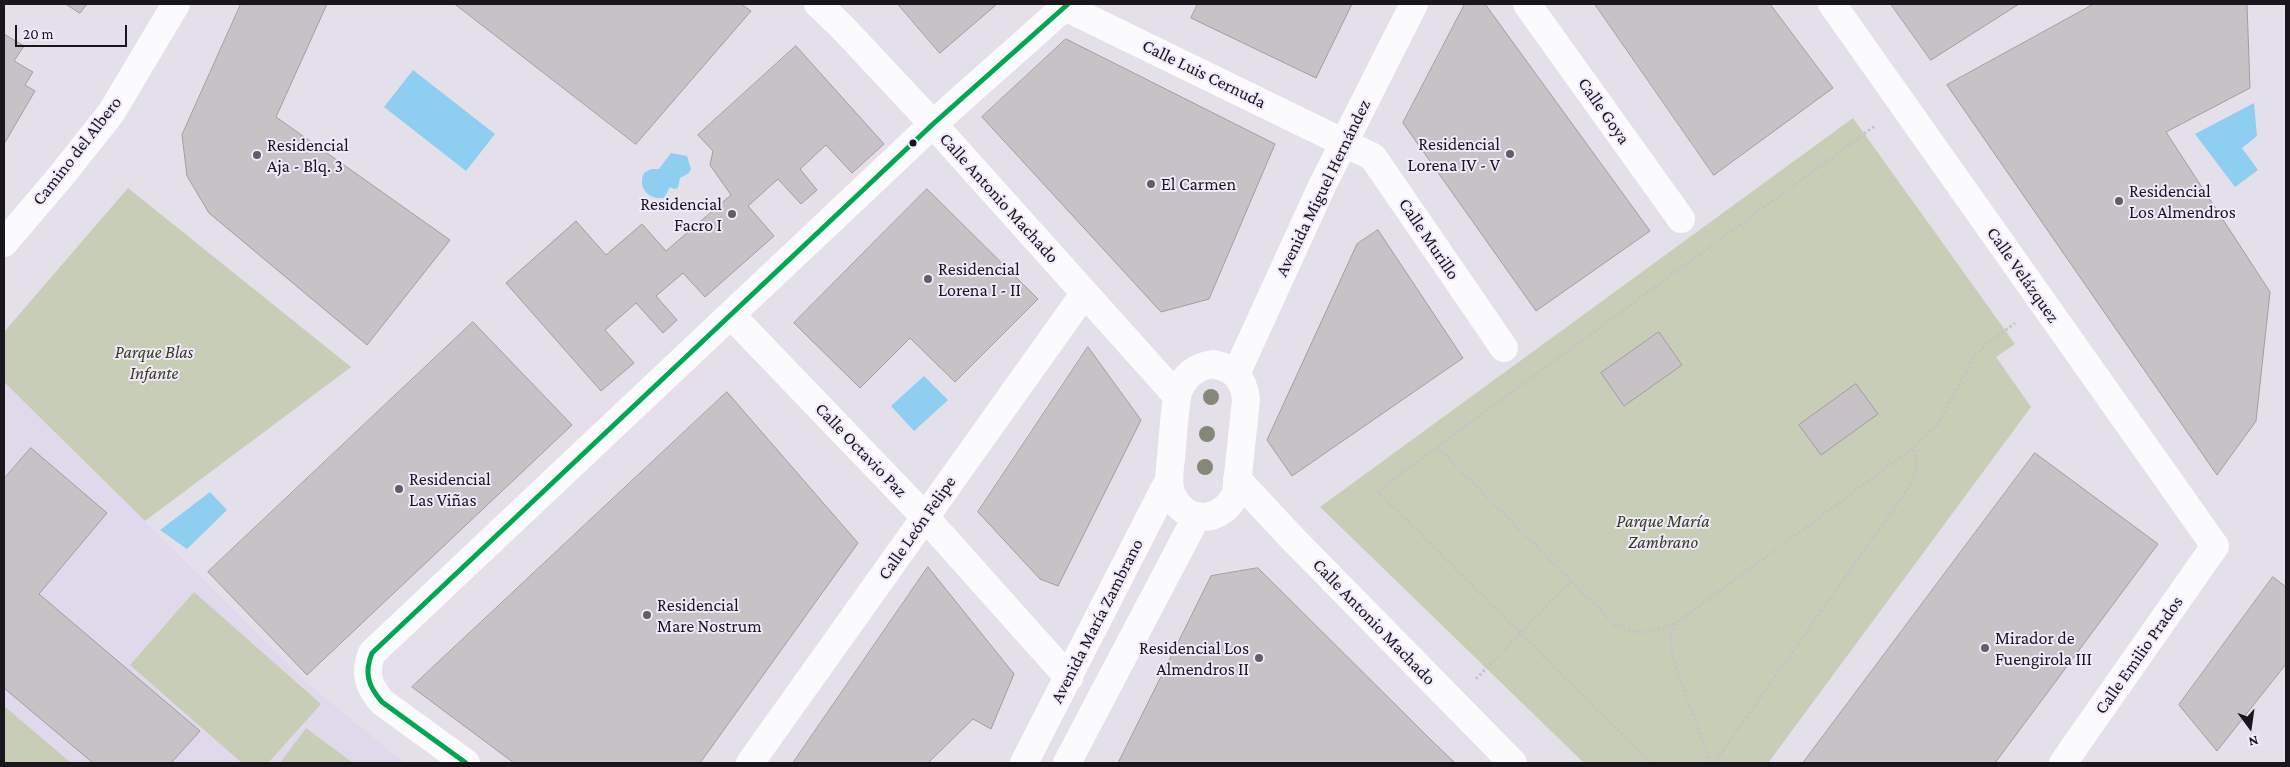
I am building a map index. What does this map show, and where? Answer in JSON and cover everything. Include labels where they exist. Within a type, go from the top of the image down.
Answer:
[{"type":"street","name":"Camino del Albero","points":[[4,243],[111,113],[176,4]]},
{"type":"street","name":"Calle Antonio Machado","points":[[818,4],[933,124],[1177,396]]},
{"type":"street","name":"Avenida Miguel Hernández","points":[[1236,374],[1322,186],[1414,4]]},
{"type":"street","name":"Calle Goya","points":[[1527,4],[1681,219]]},
{"type":"street","name":"Calle Velázquez","points":[[1832,4],[2215,546]]},
{"type":"street","points":[[466,763],[382,702],[373,691],[368,679],[367,666],[372,653],[933,124],[1066,6]]},
{"type":"street","name":"Calle Luis Cernuda","points":[[1066,6],[1344,142]]},
{"type":"street","name":"Calle Murillo","points":[[1344,142],[1373,157],[1504,348]]},
{"type":"street","name":"Calle León Felipe","points":[[750,763],[1084,294]]},
{"type":"street","name":"Calle Octavio Paz","points":[[730,315],[925,517],[1069,678]]},
{"type":"street","points":[[1213,364],[1224,366],[1236,374],[1245,390],[1246,400],[1236,494],[1230,504],[1222,511],[1212,516],[1197,516],[1180,507],[1172,498],[1169,480],[1177,396],[1182,380],[1201,366],[1213,364]]},
{"type":"street","name":"Calle Antonio Machado","points":[[1237,479],[1452,704],[1513,763]]},
{"type":"street","name":"Avenida María Zambrano","points":[[1024,763],[1169,480]]},
{"type":"street","points":[[1067,763],[1197,516]]},
{"type":"street","name":"Calle Emilio Prados","points":[[2063,763],[2215,546]]},
{"type":"path","points":[[1651,763],[1378,491],[1903,105]]},
{"type":"path","points":[[1437,447],[1614,624],[1632,632],[1659,631],[1675,624],[1914,448],[1938,424],[1973,358],[1985,345],[2020,319]]},
{"type":"path","points":[[1714,763],[1914,480],[1916,462],[1914,448]]},
{"type":"path","points":[[1452,704],[1571,581]]},
{"type":"path","points":[[1675,624],[1670,637],[1673,658],[1710,763]]},
{"type":"shaded area","points":[[4,382],[313,688],[405,763],[4,763]]},
{"type":"green space","name":"Parque María Zambrano","points":[[1853,118],[2015,344],[1996,357],[2031,407],[1768,763],[1584,763],[1320,507]]},
{"type":"green space","name":"Parque Blas Infante","points":[[128,188],[351,367],[145,521],[4,382],[4,332]]},
{"type":"green space","points":[[194,592],[321,704],[268,763],[242,763],[130,665]]},
{"type":"green space","points":[[4,706],[71,763],[4,763]]},
{"type":"green space","points":[[306,728],[353,763],[280,763]]},
{"type":"water","points":[[413,70],[495,134],[466,171],[384,107]]},
{"type":"water","points":[[2254,103],[2257,136],[2242,148],[2258,170],[2235,187],[2195,134]]},
{"type":"water","points":[[671,153],[687,156],[691,169],[689,173],[680,178],[678,188],[670,187],[664,198],[649,195],[642,184],[644,173],[651,169],[659,169]]},
{"type":"water","points":[[924,376],[948,400],[914,431],[891,406]]},
{"type":"water","points":[[210,492],[227,510],[187,549],[160,530]]},
{"type":"building","points":[[66,4],[87,4],[80,13]]},
{"type":"building","name":"Residencial Aja - Blq. 3","points":[[241,4],[327,4],[276,117],[450,240],[367,345],[209,213],[187,176],[182,135]]},
{"type":"building","points":[[455,4],[741,4],[751,11],[636,144]]},
{"type":"building","points":[[898,4],[997,4],[940,53]]},
{"type":"building","points":[[1198,4],[1352,4],[1316,78],[1191,18]]},
{"type":"building","name":"Residencial Lorena IV - V","points":[[1465,4],[1485,4],[1650,231],[1536,311],[1403,123]]},
{"type":"building","points":[[1595,4],[1770,4],[1833,88],[1714,175]]},
{"type":"building","points":[[1891,4],[2019,4],[1931,60]]},
{"type":"building","name":"Residencial Los Almendros","points":[[2094,4],[2247,4],[2250,88],[2166,132],[2270,292],[2256,421],[2217,475],[1947,85]]},
{"type":"building","points":[[4,34],[24,46],[14,61],[33,72],[25,85],[35,91],[4,144]]},
{"type":"building","name":"El Carmen","points":[[1066,39],[1275,144],[1209,299],[1161,312],[982,117]]},
{"type":"building","name":"Residencial Facro I","points":[[796,46],[884,144],[852,173],[826,145],[800,169],[817,190],[801,204],[778,179],[748,206],[774,236],[705,297],[683,273],[656,296],[677,320],[663,333],[636,303],[605,330],[634,363],[601,391],[506,283],[576,221],[606,255],[642,224],[666,251],[731,195],[710,165],[713,151],[698,135]]},
{"type":"building","name":"Residencial Lorena I - II","points":[[927,189],[1038,299],[955,382],[910,338],[860,388],[794,323]]},
{"type":"building","points":[[1378,230],[1463,358],[1292,476],[1267,440],[1357,244]]},
{"type":"building","name":"Residencial Las Viñas","points":[[473,322],[572,425],[307,675],[208,572]]},
{"type":"building","points":[[1659,332],[1682,365],[1624,406],[1601,373]]},
{"type":"building","points":[[1088,347],[1141,420],[1058,586],[1040,579],[978,512]]},
{"type":"building","points":[[1856,384],[1878,414],[1821,455],[1799,425]]},
{"type":"building","name":"Residencial Mare Nostrum","points":[[727,392],[858,543],[700,763],[514,763],[412,687]]},
{"type":"building","points":[[31,448],[107,513],[39,594],[200,731],[171,763],[93,763],[4,688],[4,479]]},
{"type":"building","name":"Mirador de Fuengirola III","points":[[2035,453],[2158,544],[1995,763],[1803,763]]},
{"type":"building","points":[[928,567],[1014,674],[991,729],[973,719],[928,763],[793,763]]},
{"type":"building","name":"Residencial Los Almendros II","points":[[1258,568],[1455,763],[1118,763],[1211,576]]},
{"type":"building","points":[[2273,577],[2286,587],[2286,664],[2217,751],[2179,705]]},
{"type":"transit line","points":[[466,763],[382,702],[373,690],[369,679],[368,667],[372,653],[933,124],[1068,4]]},
{"type":"place","name":"Residencial Lorena IV - V","points":[[1510,154]]},
{"type":"place","name":"Residencial Aja - Blq. 3","points":[[257,155]]},
{"type":"place","name":"El Carmen","points":[[1151,184]]},
{"type":"place","name":"Residencial Los Almendros","points":[[2119,201]]},
{"type":"place","name":"Residencial Facro I","points":[[732,214]]},
{"type":"place","name":"Residencial Lorena I - II","points":[[928,279]]},
{"type":"place","name":"Residencial Las Viñas","points":[[399,489]]},
{"type":"place","name":"Residencial Mare Nostrum","points":[[647,615]]},
{"type":"place","name":"Mirador de Fuengirola III","points":[[1985,648]]},
{"type":"place","name":"Residencial Los Almendros II","points":[[1259,658]]}]
